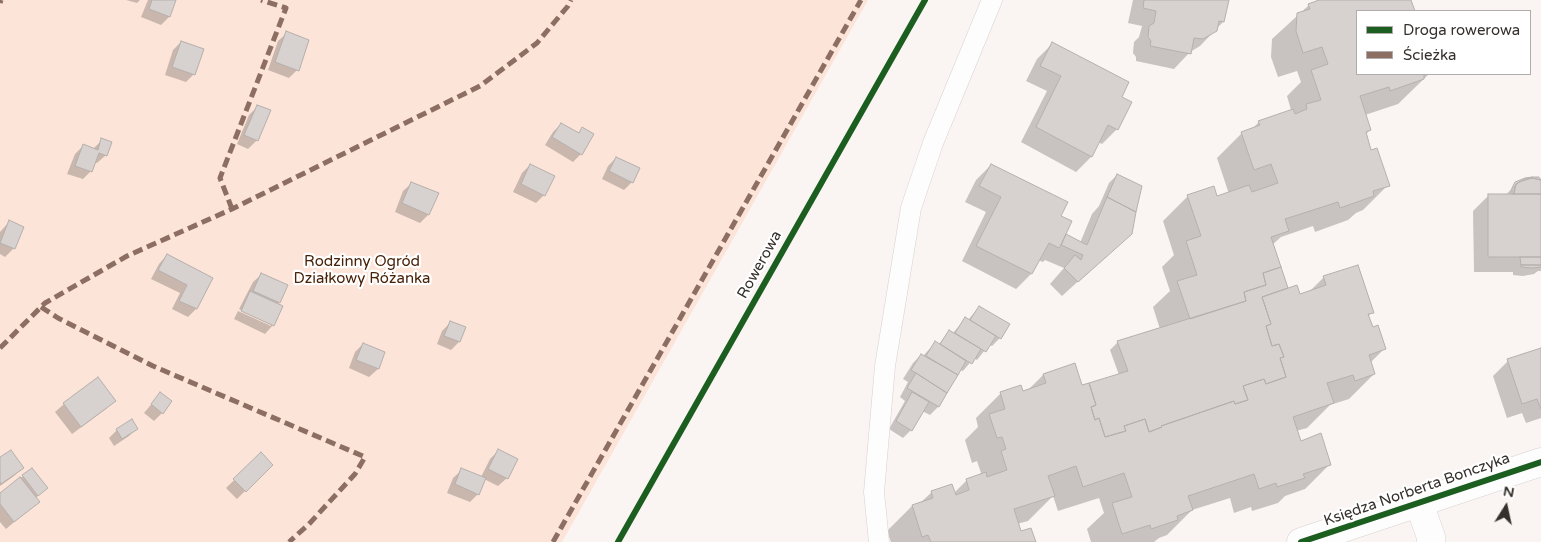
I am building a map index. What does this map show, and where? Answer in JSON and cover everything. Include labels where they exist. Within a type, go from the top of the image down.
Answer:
[{"type":"street","name":"Księdza Norberta Bonczyka","points":[[1301,542],[1541,462]]},
{"type":"street","points":[[1418,503],[1431,537],[1431,542]]},
{"type":"lane","points":[[879,542],[874,492],[885,366],[911,208],[933,143],[992,0]]},
{"type":"green space","name":"Rodzinny Ogród Działkowy Różanka","points":[[0,0],[868,0],[562,542],[0,542]]},
{"type":"building","points":[[152,0],[176,0],[170,17],[149,9]]},
{"type":"building","points":[[1144,0],[1229,0],[1224,22],[1219,21],[1217,31],[1203,39],[1194,38],[1191,54],[1150,46],[1151,41],[1148,37],[1149,26],[1154,23],[1156,11],[1143,8]]},
{"type":"building","points":[[1319,0],[1411,0],[1415,10],[1356,10],[1356,75],[1424,75],[1424,79],[1390,91],[1389,87],[1360,96],[1371,130],[1366,132],[1371,150],[1377,148],[1390,186],[1373,191],[1374,196],[1340,208],[1338,202],[1285,219],[1289,231],[1271,237],[1281,267],[1263,273],[1266,285],[1244,292],[1246,301],[1190,319],[1177,281],[1197,275],[1186,241],[1201,236],[1187,195],[1214,186],[1217,196],[1249,185],[1252,192],[1278,183],[1271,164],[1254,170],[1241,132],[1260,125],[1258,121],[1293,109],[1295,114],[1307,109],[1306,104],[1321,100],[1311,70],[1328,64],[1322,47],[1303,53],[1296,31],[1297,13],[1310,9],[1308,4]]},
{"type":"building","points":[[286,31],[309,40],[299,71],[275,62]]},
{"type":"building","points":[[181,41],[204,49],[195,75],[172,67]]},
{"type":"building","points":[[1052,42],[1129,82],[1122,97],[1132,102],[1118,130],[1108,125],[1092,157],[1036,127],[1061,76],[1040,66]]},
{"type":"building","points":[[257,105],[271,110],[258,141],[244,135]]},
{"type":"building","points":[[561,123],[579,133],[582,127],[594,134],[582,155],[552,137]]},
{"type":"building","points":[[101,138],[112,142],[107,156],[99,153],[92,172],[75,166],[83,144],[98,150]]},
{"type":"building","points":[[616,157],[640,168],[633,183],[609,171]]},
{"type":"building","points":[[530,164],[555,176],[545,196],[521,184]]},
{"type":"building","points":[[991,164],[1068,202],[1061,216],[1072,221],[1061,245],[1059,248],[1049,243],[1032,274],[976,246],[1001,197],[979,186]]},
{"type":"building","points":[[1117,174],[1142,186],[1136,212],[1107,197]]},
{"type":"building","points":[[1532,177],[1539,177],[1541,180],[1532,178],[1519,182],[1514,187],[1514,194],[1512,194],[1515,182]]},
{"type":"building","points":[[1525,179],[1541,180],[1541,194],[1514,194],[1516,184]]},
{"type":"building","points":[[411,182],[439,193],[429,215],[402,203]]},
{"type":"building","points":[[1488,194],[1541,194],[1541,257],[1488,257]]},
{"type":"building","points":[[1107,197],[1136,212],[1132,234],[1078,282],[1064,268],[1075,255],[1081,260],[1083,255],[1061,245],[1066,234],[1087,245]]},
{"type":"building","points":[[9,220],[24,227],[15,249],[0,243]]},
{"type":"building","points":[[167,254],[213,278],[197,309],[179,301],[187,285],[158,270]]},
{"type":"building","points":[[1520,257],[1541,257],[1541,265],[1521,265]]},
{"type":"building","points":[[1358,265],[1374,313],[1368,314],[1373,327],[1378,325],[1386,349],[1369,355],[1375,374],[1355,381],[1353,375],[1327,383],[1334,403],[1293,417],[1301,441],[1321,433],[1331,465],[1303,474],[1305,478],[1277,487],[1276,483],[1259,489],[1254,474],[1188,496],[1193,510],[1177,516],[1178,520],[1151,529],[1150,525],[1122,534],[1112,503],[1132,497],[1124,473],[1083,487],[1076,466],[1048,476],[1055,496],[1014,509],[1021,531],[1031,528],[1036,542],[931,542],[928,535],[922,537],[912,505],[933,498],[931,491],[952,484],[956,495],[969,490],[966,479],[986,472],[987,477],[1007,470],[1001,451],[1006,449],[1002,437],[997,438],[989,414],[1005,409],[1000,392],[1021,385],[1023,391],[1046,383],[1043,374],[1075,363],[1082,385],[1089,383],[1096,405],[1091,407],[1095,420],[1099,418],[1105,437],[1126,431],[1124,426],[1145,419],[1149,432],[1161,426],[1234,401],[1235,404],[1248,400],[1243,386],[1264,379],[1266,384],[1286,377],[1280,358],[1284,357],[1279,344],[1272,346],[1266,326],[1271,324],[1262,297],[1297,285],[1300,294],[1326,285],[1323,276]]},
{"type":"building","points":[[1521,265],[1541,265],[1541,267],[1521,267]]},
{"type":"building","points":[[1281,267],[1288,288],[1262,297],[1271,324],[1266,326],[1272,346],[1279,344],[1284,357],[1280,358],[1286,377],[1266,384],[1264,379],[1243,386],[1248,400],[1235,404],[1234,401],[1161,426],[1149,432],[1145,419],[1124,426],[1126,431],[1105,437],[1099,418],[1095,420],[1091,407],[1096,405],[1089,383],[1128,371],[1117,341],[1246,301],[1244,292],[1266,285],[1263,273]]},
{"type":"building","points":[[261,273],[288,285],[280,303],[253,291]]},
{"type":"building","points":[[250,291],[283,306],[274,326],[241,311]]},
{"type":"building","points":[[979,306],[1010,324],[1001,339],[970,320]]},
{"type":"building","points":[[965,317],[996,336],[986,352],[955,333]]},
{"type":"building","points":[[450,321],[466,327],[460,342],[444,336]]},
{"type":"building","points":[[949,330],[981,349],[972,364],[940,344]]},
{"type":"building","points":[[935,341],[966,361],[958,375],[926,356]]},
{"type":"building","points":[[363,343],[385,352],[379,369],[356,360]]},
{"type":"building","points":[[1541,348],[1541,409],[1537,399],[1522,404],[1507,359]]},
{"type":"building","points":[[921,354],[958,375],[947,393],[911,370]]},
{"type":"building","points":[[916,373],[947,393],[939,407],[907,388]]},
{"type":"building","points":[[98,377],[116,401],[81,427],[63,403]]},
{"type":"building","points":[[160,392],[172,401],[163,414],[151,404]]},
{"type":"building","points":[[912,392],[929,402],[912,431],[896,421]]},
{"type":"building","points":[[132,419],[138,429],[122,439],[116,429]]},
{"type":"building","points":[[498,449],[518,459],[508,479],[488,469]]},
{"type":"building","points":[[11,450],[24,468],[1,484],[0,457]]},
{"type":"building","points":[[261,452],[273,465],[246,492],[233,479]]},
{"type":"building","points":[[32,468],[48,488],[38,496],[22,475]]},
{"type":"building","points":[[461,468],[486,478],[479,495],[455,484]]},
{"type":"building","points":[[20,477],[40,502],[14,522],[0,504],[0,493]]},
{"type":"marked path","points":[[232,209],[220,178],[286,8],[261,0]]},
{"type":"marked path","points":[[0,348],[45,303],[127,256],[232,209],[480,86],[537,43],[571,0]]},
{"type":"marked path","points":[[553,542],[861,0]]},
{"type":"marked path","points":[[41,307],[58,318],[153,366],[365,457],[355,474],[309,524],[289,542]]},
{"type":"cycle path","name":"Rowerowa","points":[[618,542],[925,0]]},
{"type":"cycle path","points":[[1301,542],[1541,462]]}]
